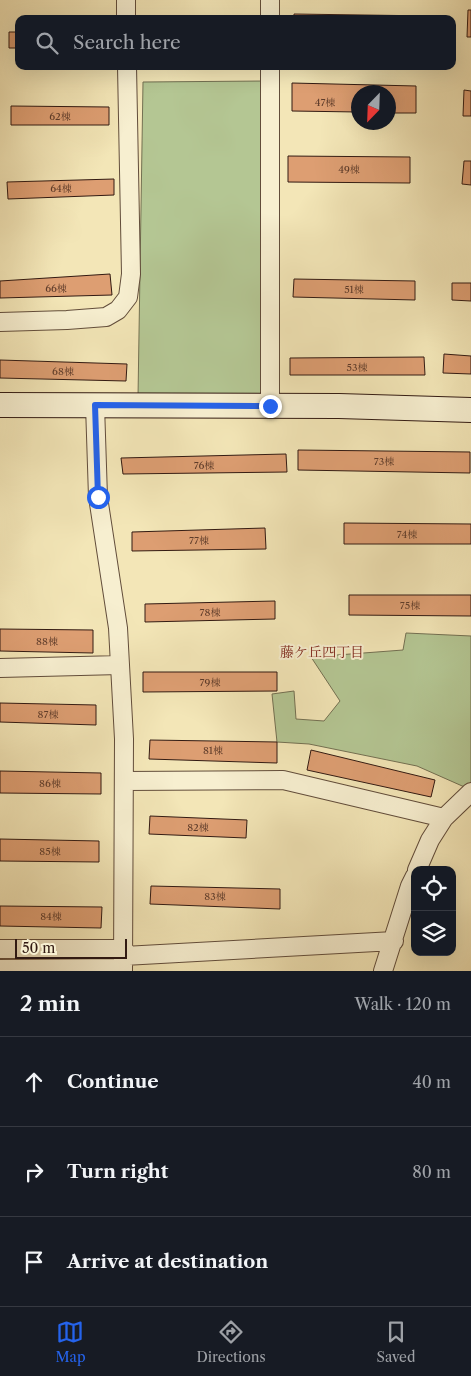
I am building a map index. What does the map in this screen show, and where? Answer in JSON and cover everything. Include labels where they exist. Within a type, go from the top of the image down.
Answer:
[{"type":"street","points":[[126,0],[126,15]]},
{"type":"street","points":[[270,0],[270,15]]},
{"type":"street","points":[[0,322],[106,317],[118,310],[128,297],[132,274],[127,70]]},
{"type":"street","points":[[270,70],[270,406]]},
{"type":"street","points":[[0,405],[270,406],[471,410]]},
{"type":"street","points":[[95,405],[98,497],[118,628],[124,739],[124,961]]},
{"type":"street","points":[[0,668],[120,665]]},
{"type":"street","points":[[124,781],[283,780],[444,818]]},
{"type":"street","points":[[420,866],[430,840],[444,818],[471,792]]},
{"type":"street","points":[[383,971],[411,884]]},
{"type":"street","points":[[0,969],[394,941]]},
{"type":"street","points":[[0,949],[124,961]]},
{"type":"green space","points":[[264,81],[265,402],[138,397],[143,82]]},
{"type":"green space","points":[[406,633],[471,636],[471,787],[469,789],[417,766],[309,744],[277,742],[272,694],[294,691],[296,719],[324,721],[340,701],[311,657],[403,650]]},
{"type":"building","points":[[468,10],[471,10],[471,37],[467,37]]},
{"type":"building","points":[[294,14],[364,15],[294,15]]},
{"type":"building","points":[[9,32],[15,32],[15,48],[9,48]]},
{"type":"building","points":[[292,83],[375,85],[351,85],[351,112],[292,111]]},
{"type":"building","points":[[396,86],[416,86],[416,113],[396,113]]},
{"type":"building","points":[[464,90],[471,91],[471,116],[463,116]]},
{"type":"building","points":[[11,106],[109,107],[109,125],[11,125]]},
{"type":"building","points":[[288,156],[410,157],[410,183],[288,182]]},
{"type":"building","points":[[464,161],[471,161],[471,185],[462,184]]},
{"type":"building","points":[[114,179],[114,195],[8,199],[7,182]]},
{"type":"building","points":[[110,274],[112,295],[0,298],[0,281]]},
{"type":"building","points":[[294,279],[415,281],[415,300],[293,297]]},
{"type":"building","points":[[452,283],[471,283],[471,301],[452,300]]},
{"type":"building","points":[[444,354],[471,356],[471,374],[443,373]]},
{"type":"building","points":[[424,357],[425,375],[290,375],[290,358]]},
{"type":"building","points":[[0,360],[127,364],[126,381],[0,378]]},
{"type":"building","points":[[298,450],[470,452],[470,473],[298,470]]},
{"type":"building","points":[[286,454],[287,472],[123,474],[121,458]]},
{"type":"building","points":[[344,523],[471,524],[471,544],[344,544]]},
{"type":"building","points":[[265,528],[266,549],[132,551],[132,532]]},
{"type":"building","points":[[349,595],[471,595],[471,616],[349,615]]},
{"type":"building","points":[[275,601],[275,619],[145,622],[145,604]]},
{"type":"building","points":[[0,629],[93,630],[93,653],[0,651]]},
{"type":"building","points":[[143,672],[277,672],[277,691],[143,692]]},
{"type":"building","points":[[0,703],[96,705],[96,725],[0,722]]},
{"type":"building","points":[[150,740],[277,742],[277,763],[149,759]]},
{"type":"building","points":[[311,750],[435,780],[431,797],[307,770]]},
{"type":"building","points":[[0,771],[101,773],[101,794],[0,793]]},
{"type":"building","points":[[150,816],[247,820],[246,838],[149,834]]},
{"type":"building","points":[[0,839],[99,841],[99,862],[0,861]]},
{"type":"building","points":[[151,886],[280,889],[280,909],[150,904]]},
{"type":"building","points":[[0,906],[102,907],[101,928],[0,926]]},
{"type":"district","name":"藤ケ丘四丁目","points":[[322,652]]},
{"type":"route","points":[[98,497],[95,405],[270,406]]}]
